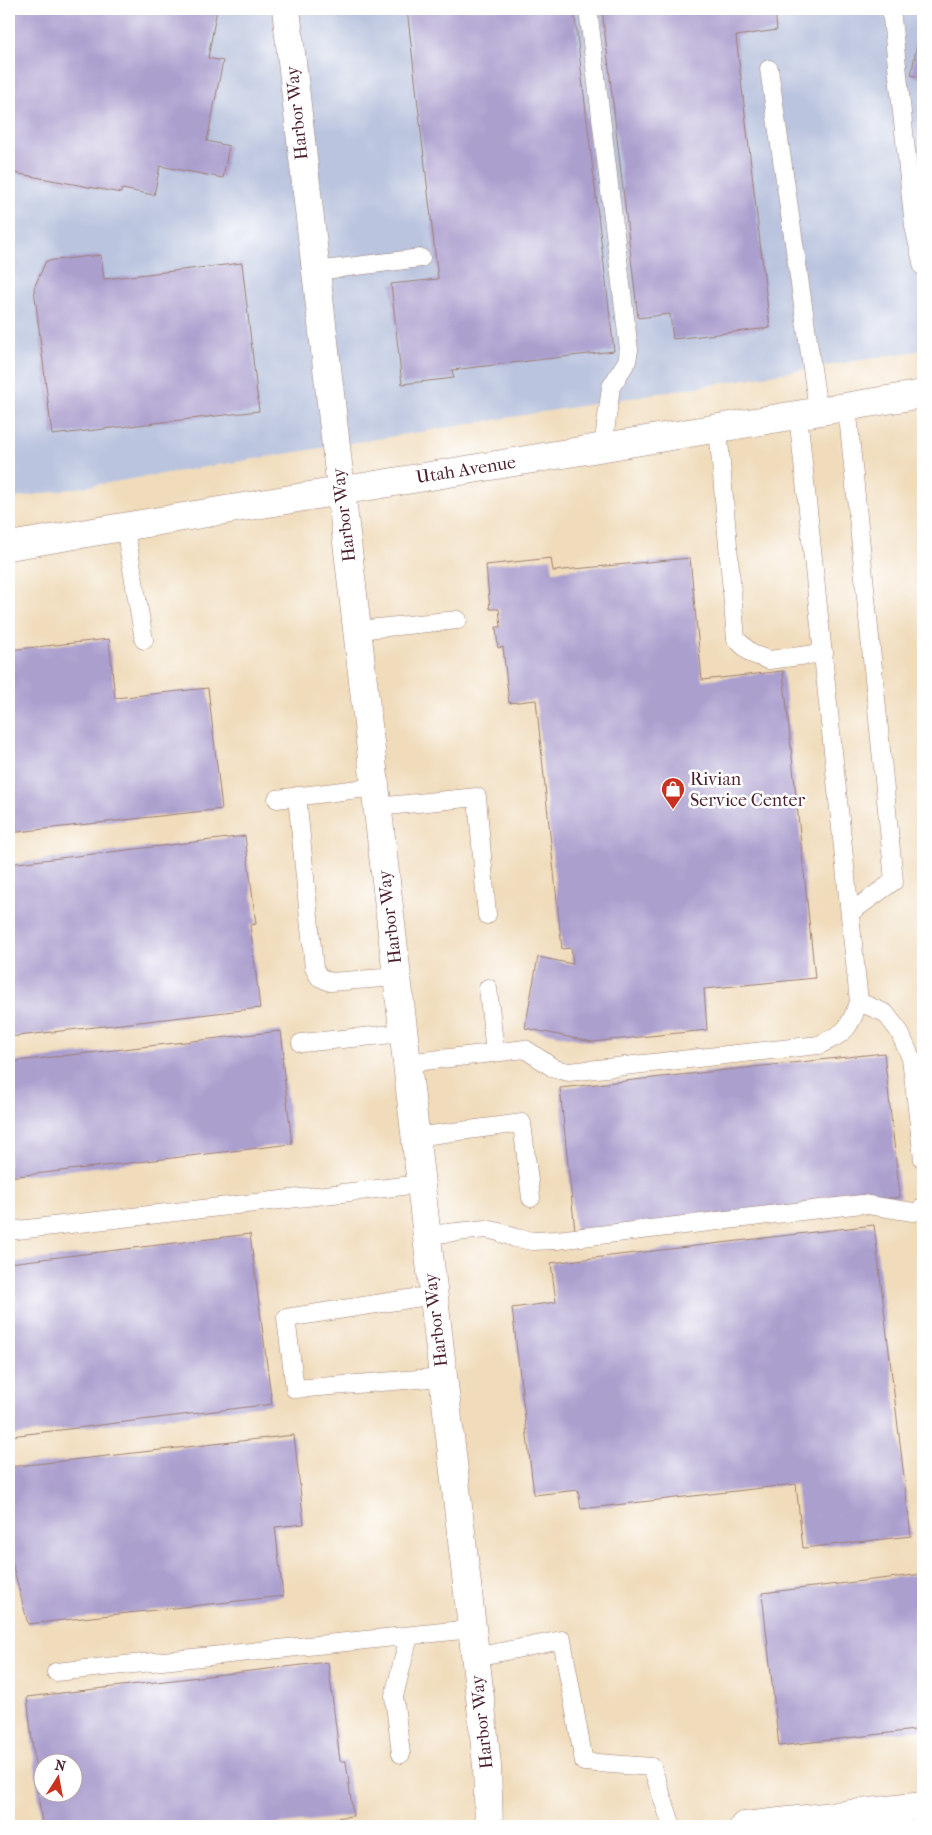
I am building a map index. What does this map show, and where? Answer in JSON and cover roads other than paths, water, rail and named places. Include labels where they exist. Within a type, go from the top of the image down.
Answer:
[{"type":"street","name":"Harbor Way","points":[[286,9],[472,1629],[486,1766],[489,1826]]},
{"type":"street","name":"Utah Avenue","points":[[9,546],[923,394]]},
{"type":"street","points":[[759,1825],[850,1820],[923,1806]]},
{"type":"lane","points":[[588,9],[629,350],[627,361],[611,387],[603,447]]},
{"type":"lane","points":[[890,9],[914,226],[923,266]]},
{"type":"lane","points":[[407,1063],[525,1049],[555,1069],[569,1072],[819,1046],[835,1038],[849,1027],[859,1002],[824,653],[808,412],[769,70]]},
{"type":"lane","points":[[316,270],[421,258]]},
{"type":"lane","points":[[848,405],[894,881],[851,912]]},
{"type":"lane","points":[[718,428],[736,639],[752,654],[769,660],[824,653]]},
{"type":"lane","points":[[125,527],[144,640]]},
{"type":"lane","points":[[357,630],[458,620]]},
{"type":"lane","points":[[297,796],[314,968],[319,977],[330,982],[397,977]]},
{"type":"lane","points":[[277,799],[297,796],[477,797],[487,915]]},
{"type":"lane","points":[[488,988],[495,1053]]},
{"type":"lane","points":[[859,1002],[885,1013],[899,1031],[911,1058],[923,1159]]},
{"type":"lane","points":[[301,1043],[404,1034]]},
{"type":"lane","points":[[415,1136],[522,1123],[532,1198]]},
{"type":"lane","points":[[9,1231],[421,1184]]},
{"type":"lane","points":[[427,1236],[486,1229],[515,1238],[533,1241],[557,1240],[862,1204],[913,1212],[920,1211],[923,1207]]},
{"type":"lane","points":[[434,1295],[286,1318],[295,1389],[443,1377]]},
{"type":"lane","points":[[56,1672],[472,1629]]},
{"type":"lane","points":[[401,1754],[394,1696],[409,1636]]},
{"type":"lane","points":[[475,1657],[562,1640],[584,1762],[652,1768],[672,1826]]},
{"type":"place","name":"Rivian Service Center","points":[[673,810]]}]
